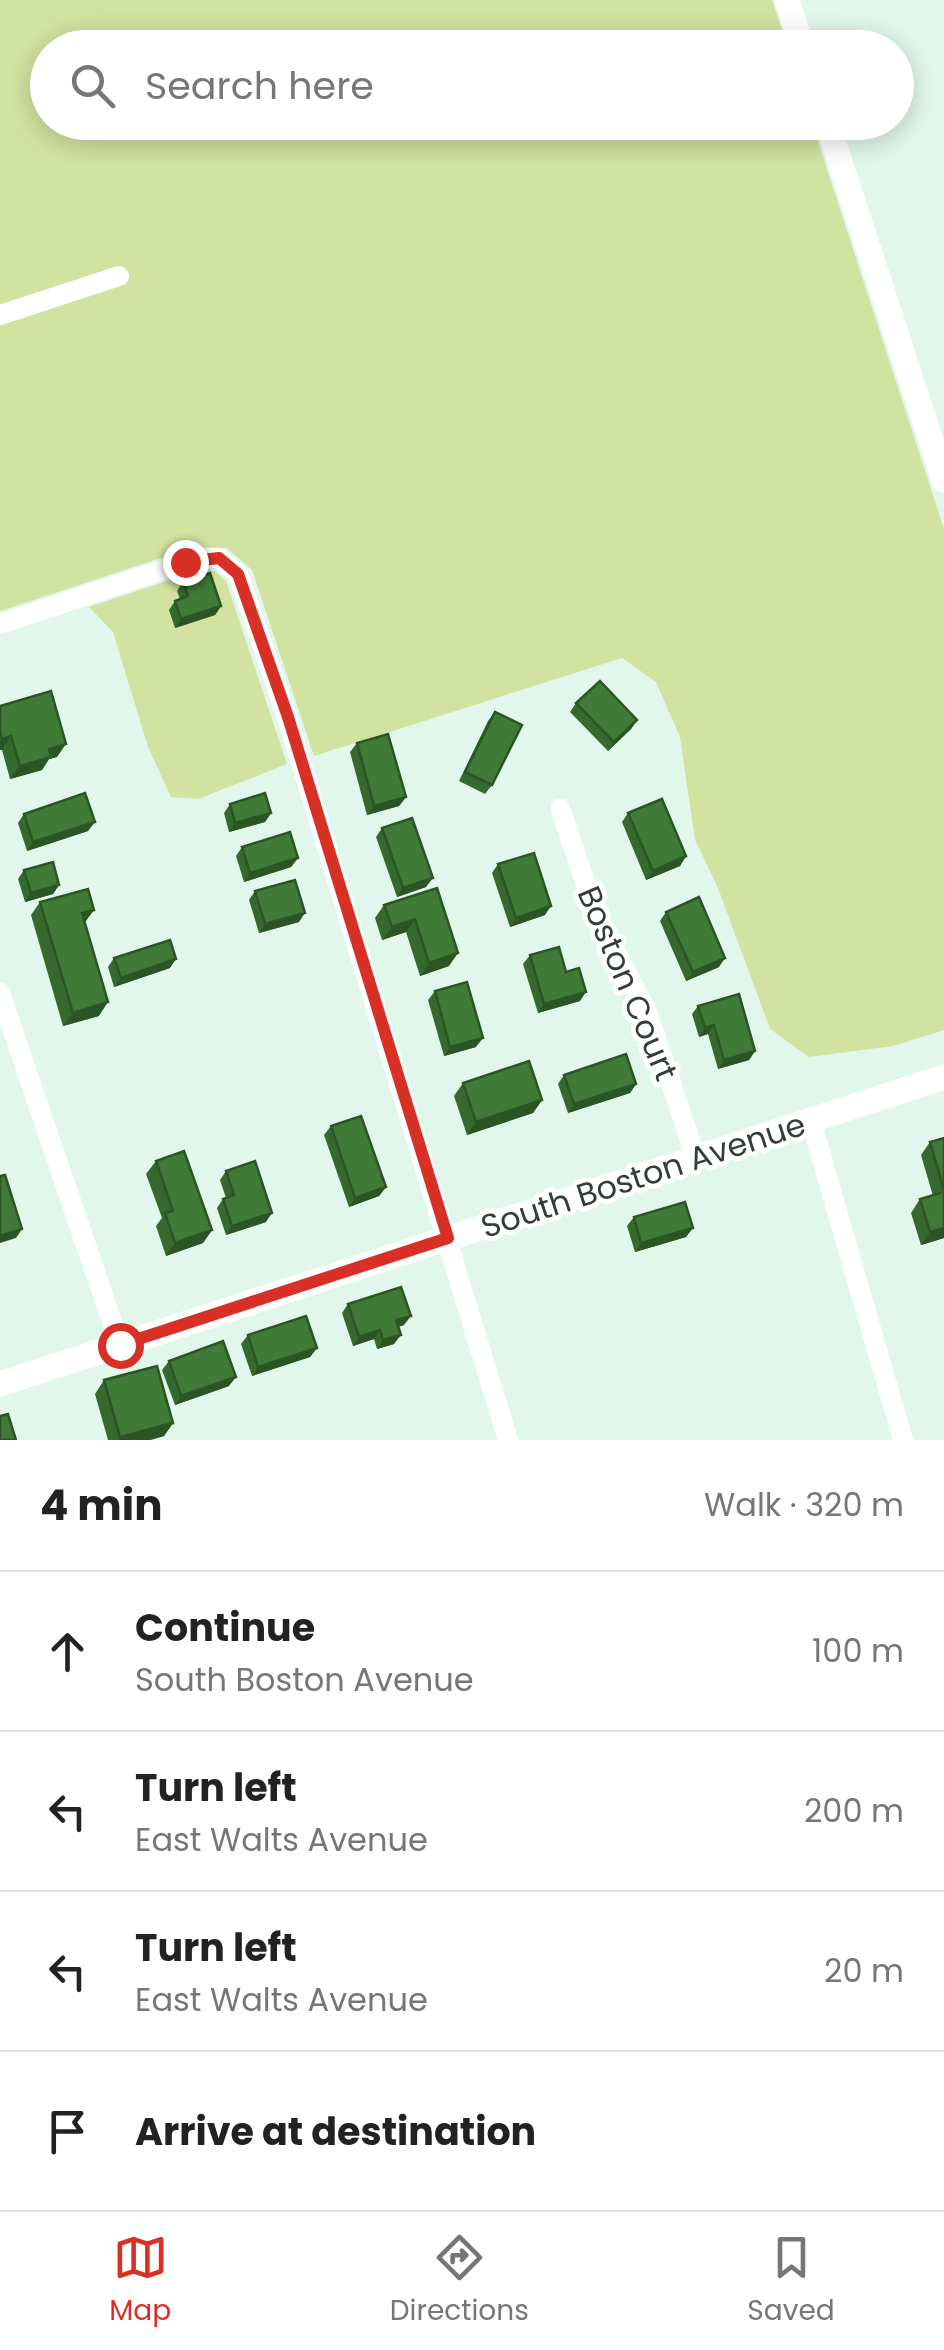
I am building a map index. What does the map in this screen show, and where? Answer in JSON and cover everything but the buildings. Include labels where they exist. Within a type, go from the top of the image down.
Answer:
[{"type":"street","points":[[787,0],[796,30]]},
{"type":"street","points":[[832,140],[944,480]]},
{"type":"street","points":[[0,315],[119,276]]},
{"type":"street","points":[[0,624],[185,562],[219,558],[238,574],[288,717],[508,1440]]},
{"type":"street","name":"Boston Court","points":[[560,808],[594,908],[648,1014],[696,1158]]},
{"type":"street","points":[[0,993],[120,1345]]},
{"type":"street","name":"South Boston Avenue","points":[[0,1384],[944,1077]]},
{"type":"street","points":[[811,1120],[903,1440]]},
{"type":"green space","points":[[0,0],[772,0],[782,30],[30,30],[30,140],[818,140],[944,529],[944,1030],[893,1046],[809,1057],[770,1029],[718,888],[695,840],[680,737],[656,682],[622,658],[314,756],[252,570],[227,548],[194,547],[0,611]]},
{"type":"green space","points":[[200,570],[215,571],[226,581],[287,764],[198,799],[171,797],[148,747],[113,632],[89,607]]},
{"type":"route","points":[[120,1345],[448,1238],[288,717],[238,574],[219,558],[185,562]]}]
